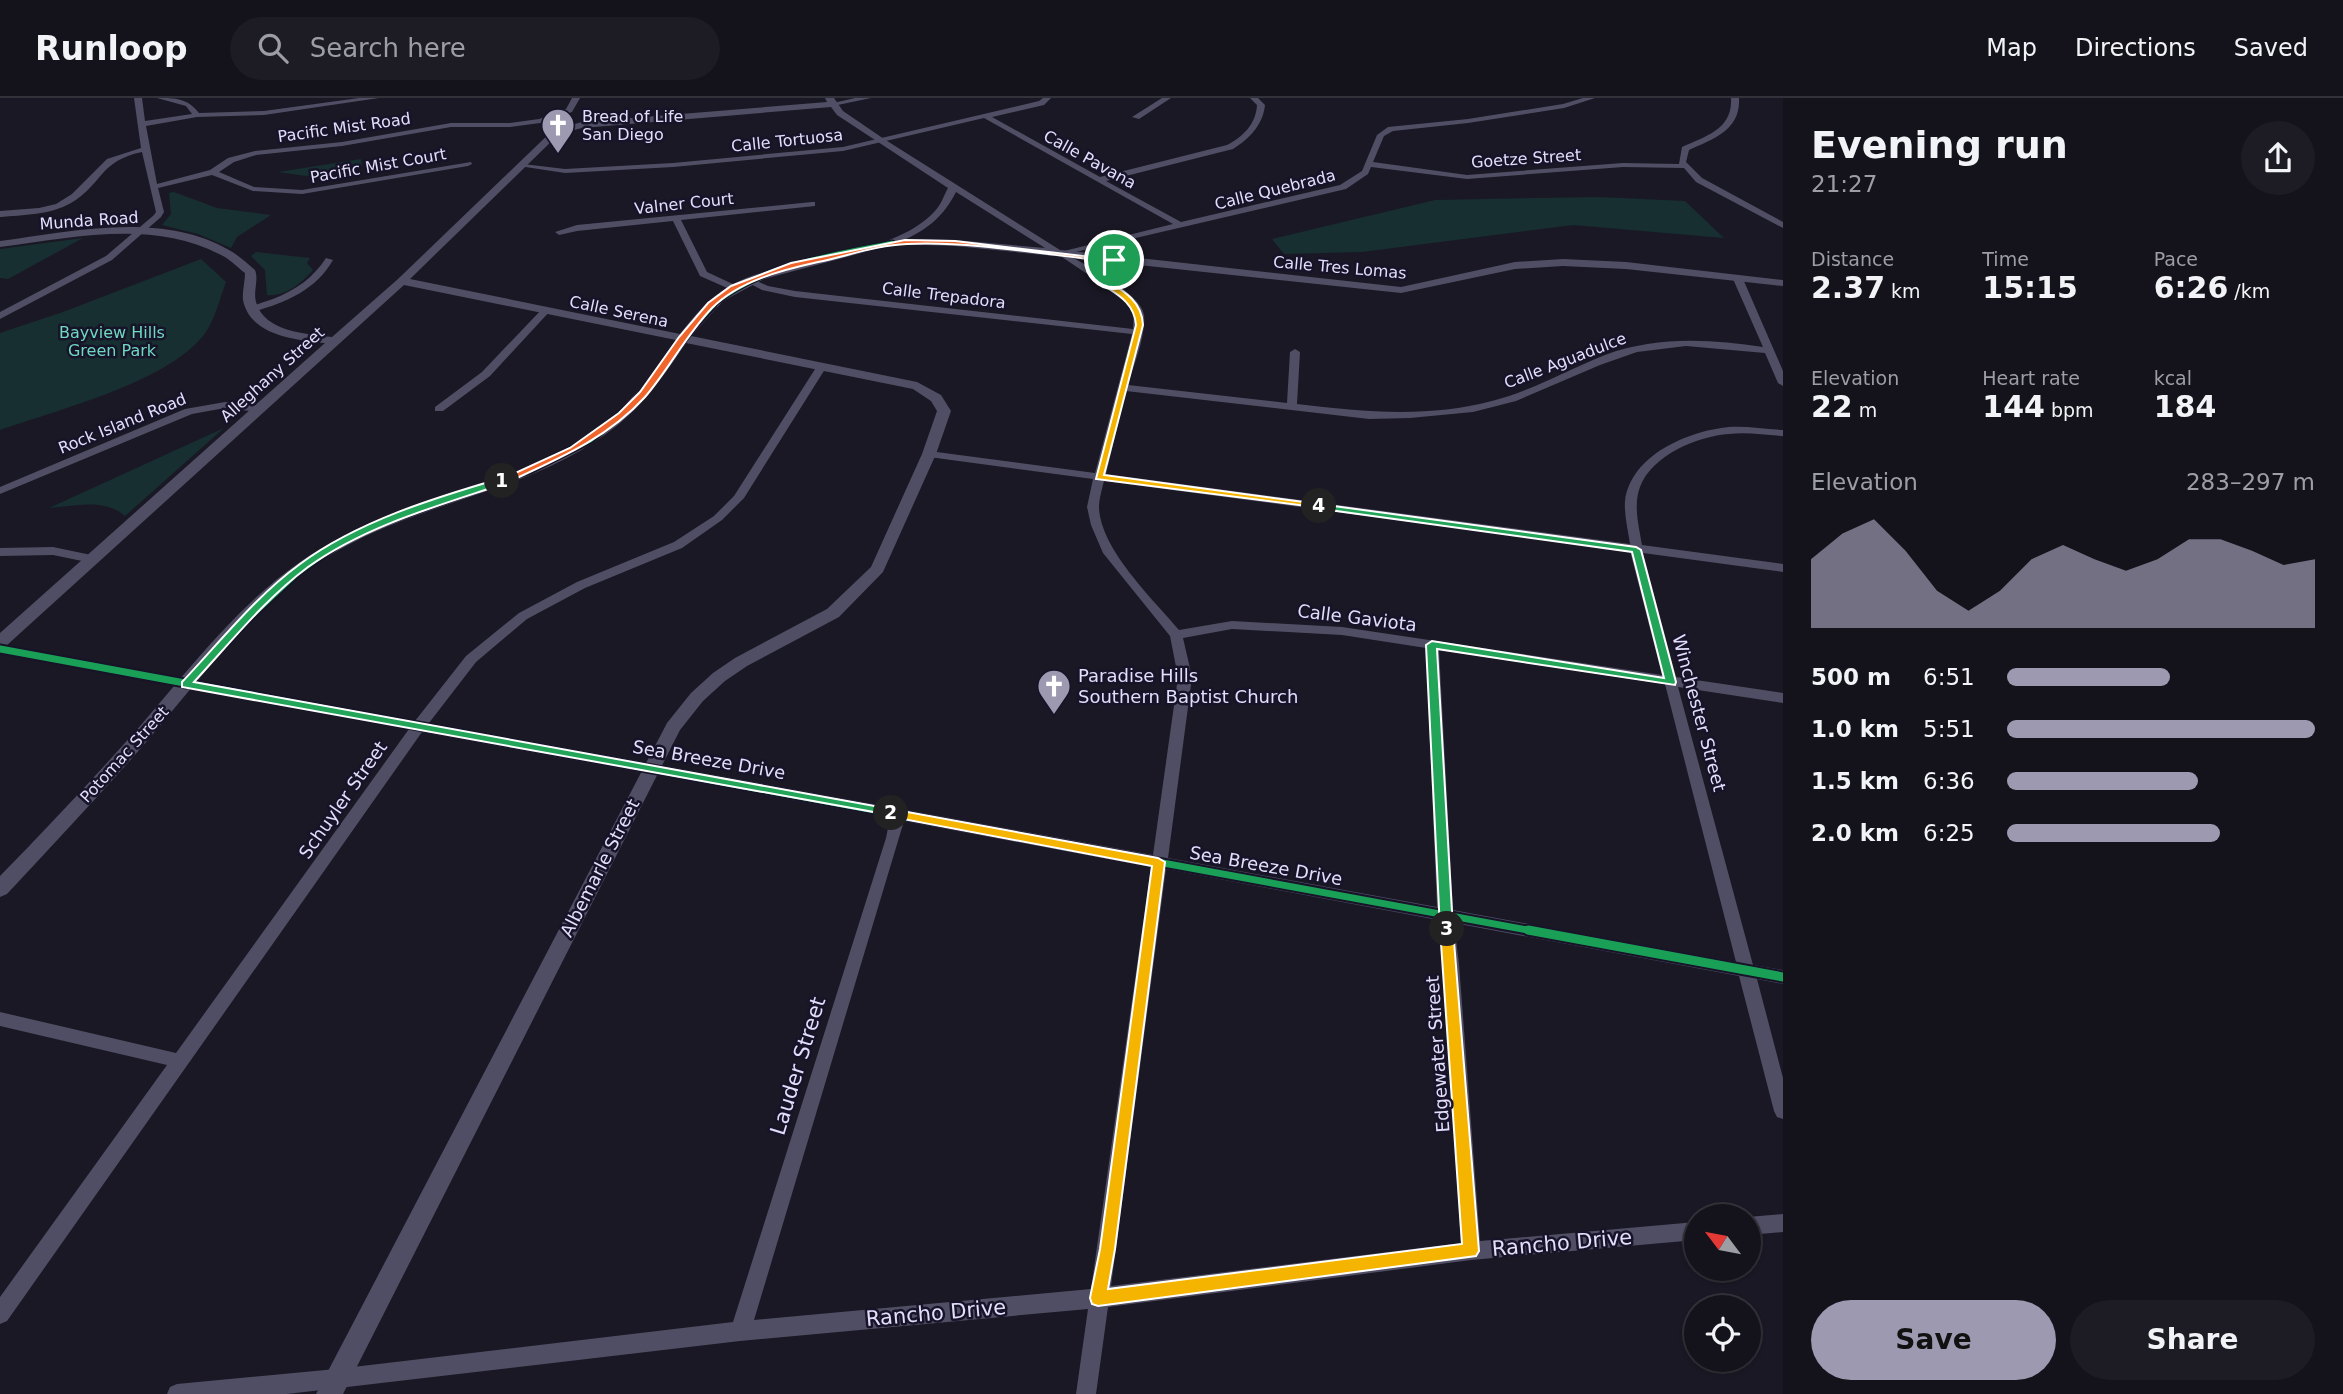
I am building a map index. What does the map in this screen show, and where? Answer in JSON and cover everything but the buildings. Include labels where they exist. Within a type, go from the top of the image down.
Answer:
[{"type":"street","points":[[3,313],[109,258],[160,212],[145,149],[138,98]]},
{"type":"street","points":[[161,98],[188,104],[197,116]]},
{"type":"street","points":[[143,124],[197,116],[264,113],[375,98]]},
{"type":"street","name":"Pacific Mist Road","points":[[153,187],[213,172],[231,160],[265,152],[342,144],[451,125],[540,121],[569,110],[576,98]]},
{"type":"street","points":[[831,101],[867,98]]},
{"type":"street","name":"Calle Tortuosa","points":[[523,166],[565,171],[843,149],[1041,103],[1047,98]]},
{"type":"street","points":[[1136,117],[1167,98]]},
{"type":"street","points":[[1099,180],[1230,147],[1246,137],[1261,113],[1261,105],[1254,98]]},
{"type":"street","name":"Calle Quebrada","points":[[1060,253],[1343,187],[1358,179],[1370,164],[1381,135],[1391,129],[1468,121],[1563,106],[1591,98]]},
{"type":"street","points":[[1735,98],[1737,112],[1733,120],[1721,131],[1685,149],[1681,159],[1684,166],[1699,180],[1782,223]]},
{"type":"street","points":[[831,101],[840,113],[881,141],[1060,253],[1129,299],[1136,307],[1139,325],[1093,507],[1097,525],[1109,553],[1176,635],[1185,677],[1086,1394]]},
{"type":"street","name":"Alleghany Street","points":[[0,642],[402,281],[523,166],[551,135],[562,129],[582,125],[831,101]]},
{"type":"street","name":"Calle Pavana","points":[[985,116],[1182,226]]},
{"type":"street","points":[[0,215],[40,209],[68,200],[113,156],[145,149]]},
{"type":"street","name":"Pacific Mist Court","points":[[213,172],[253,189],[302,192],[468,164]]},
{"type":"street","name":"Goetze Street","points":[[1370,164],[1467,177],[1623,165],[1684,166]]},
{"type":"street","name":"Potomac Street","points":[[0,889],[186,684],[269,596],[302,567],[329,549],[386,520],[540,466],[601,432],[643,394],[682,338],[711,305],[734,288],[793,265],[892,243],[914,234],[951,199],[953,188]]},
{"type":"street","name":"Valner Court","points":[[559,232],[812,204]]},
{"type":"street","points":[[676,218],[703,274],[734,288]]},
{"type":"street","name":"Munda Road","points":[[0,244],[102,232],[177,234],[240,261],[251,272],[249,298],[252,309]]},
{"type":"street","points":[[1016,249],[1027,244],[1029,234]]},
{"type":"street","points":[[1096,277],[1105,264],[1116,260],[1110,248],[1114,241]]},
{"type":"street","name":"Calle Tres Lomas","points":[[892,243],[955,243],[1401,290],[1439,285],[1502,268],[1531,264],[1608,265],[1783,283]]},
{"type":"street","points":[[329,260],[326,267],[293,295],[252,309],[262,320],[278,330],[335,341]]},
{"type":"street","points":[[1738,279],[1783,383]]},
{"type":"street","name":"Calle Serena","points":[[402,281],[918,386],[936,398],[944,411]]},
{"type":"street","name":"Calle Trepadora","points":[[750,281],[765,288],[796,294],[1136,332]]},
{"type":"street","points":[[439,410],[486,374],[546,310]]},
{"type":"street","name":"Calle Aguadulce","points":[[1122,387],[1369,416],[1441,413],[1514,398],[1624,352],[1649,347],[1705,344],[1770,351]]},
{"type":"street","points":[[1292,407],[1295,352]]},
{"type":"street","name":"Schuyler Street","points":[[0,1314],[418,727],[471,659],[523,616],[581,585],[678,545],[718,518],[738,498],[822,366]]},
{"type":"street","name":"Rock Island Road","points":[[0,491],[189,411],[225,405],[259,409]]},
{"type":"street","name":"Albemarle Street","points":[[332,1386],[673,727],[712,683],[741,662],[814,625],[862,587],[881,564],[929,454],[944,411]]},
{"type":"street","name":"Winchester Street","points":[[1783,433],[1721,431],[1685,443],[1660,457],[1642,475],[1631,502],[1636,550],[1783,1111]]},
{"type":"street","points":[[929,454],[1783,568]]},
{"type":"street","points":[[0,552],[53,551],[92,559]]},
{"type":"street","name":"Calle Gaviota","points":[[1176,635],[1232,625],[1342,631],[1783,698]]},
{"type":"street","name":"Edgewater Street","points":[[1432,645],[1445,914],[1451,964],[1471,1251]]},
{"type":"street","name":"Sea Breeze Drive","points":[[0,649],[1783,977]]},
{"type":"street","name":"Lauder Street","points":[[740,1331],[890,849],[898,814]]},
{"type":"street","points":[[0,1019],[180,1061]]},
{"type":"street","points":[[1761,1225],[1783,1223]]},
{"type":"street","name":"Rancho Drive","points":[[177,1394],[332,1386],[740,1331],[1098,1298],[1471,1251],[1684,1232]]},
{"type":"green space","points":[[361,159],[362,166],[306,176],[278,172]]},
{"type":"green space","points":[[174,192],[217,208],[271,215],[237,237],[231,248],[198,234],[162,225],[171,214],[169,193]]},
{"type":"green space","points":[[1598,197],[1685,201],[1724,238],[1573,225],[1362,252],[1284,254],[1272,239],[1435,200]]},
{"type":"green space","points":[[83,238],[8,279],[0,278],[0,249]]},
{"type":"green space","points":[[256,252],[310,258],[307,263],[313,270],[293,288],[280,294],[267,295],[265,270],[251,256]]},
{"type":"green space","name":"Bayview Hills Green Park","points":[[201,259],[226,282],[207,331],[186,353],[163,368],[109,393],[0,430],[0,333]]},
{"type":"green space","points":[[224,428],[125,516],[117,510],[99,505],[49,508]]},
{"type":"cycle path","points":[[186,684],[292,576],[342,541],[395,516],[504,480],[556,459],[606,428],[642,395],[700,317],[728,292],[771,271],[892,243]]},
{"type":"cycle path","points":[[0,649],[1783,977]]},
{"type":"place","name":"Bread of Life San Diego","points":[[558,155]]},
{"type":"place","name":"Paradise Hills Southern Baptist Church","points":[[1054,716]]},
{"type":"route","points":[[905,242],[955,243],[1114,260],[1105,264],[1096,277],[1129,299],[1139,312],[1139,325],[1099,477],[1636,550],[1671,682],[1432,645],[1445,914],[1451,964],[1471,1251],[1098,1298],[1107,1249],[1158,862],[186,684],[269,596],[302,567],[329,549],[386,520],[540,466],[601,432],[643,394],[682,338],[711,305],[734,288],[793,265],[905,242]]}]
